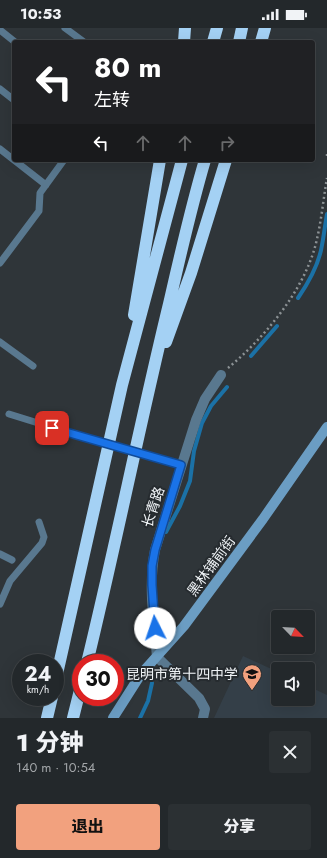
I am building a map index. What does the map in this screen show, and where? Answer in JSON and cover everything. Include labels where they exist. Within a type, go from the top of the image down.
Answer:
[{"type":"highway","points":[[184,40],[185,28]]},
{"type":"highway","points":[[214,40],[217,28]]},
{"type":"highway","points":[[239,40],[242,28]]},
{"type":"highway","points":[[262,40],[265,28]]},
{"type":"highway","points":[[122,385],[160,162]]},
{"type":"highway","points":[[62,654],[122,385],[181,162]]},
{"type":"highway","points":[[89,654],[117,534],[146,398],[194,196],[204,162]]},
{"type":"highway","points":[[146,398],[191,273],[225,162]]},
{"type":"highway","points":[[47,718],[50,706]]},
{"type":"highway","points":[[73,718],[76,706]]},
{"type":"street","name":"长青路","points":[[157,657],[152,585],[152,566],[155,550],[196,420],[203,404],[221,375]]},
{"type":"street","name":"黑林铺前街","points":[[112,718],[141,674],[184,626],[327,428]]},
{"type":"street","points":[[157,657],[199,698],[205,709],[203,718]]},
{"type":"lane","points":[[65,28],[81,40]]},
{"type":"lane","points":[[0,30],[12,40]]},
{"type":"lane","points":[[0,89],[12,98]]},
{"type":"lane","points":[[0,149],[12,158]]},
{"type":"lane","points":[[17,162],[46,185]]},
{"type":"lane","points":[[0,263],[39,211],[40,193],[63,162]]},
{"type":"lane","points":[[0,342],[33,366]]},
{"type":"lane","points":[[9,414],[181,465]]},
{"type":"lane","points":[[0,604],[10,581],[42,543],[44,537],[39,522]]},
{"type":"lane","points":[[0,554],[12,560]]},
{"type":"path","points":[[221,375],[247,352],[270,326],[287,305],[302,279],[314,248],[327,178]]},
{"type":"shaded area","name":"昆明市第十四中学","points":[[243,656],[271,669],[271,706],[315,706],[315,689],[327,695],[327,718],[214,718]]},
{"type":"waterway","points":[[298,298],[310,279],[319,259],[327,214]]},
{"type":"waterway","points":[[251,356],[277,326]]},
{"type":"waterway","points":[[166,532],[180,506],[190,481],[194,451],[202,423],[211,406],[227,387]]},
{"type":"waterway","points":[[140,718],[148,701],[152,683]]},
{"type":"place","name":"昆明市第十四中学","points":[[252,691]]},
{"type":"route","points":[[52,428],[181,465],[155,550],[152,566],[155,628]]}]
